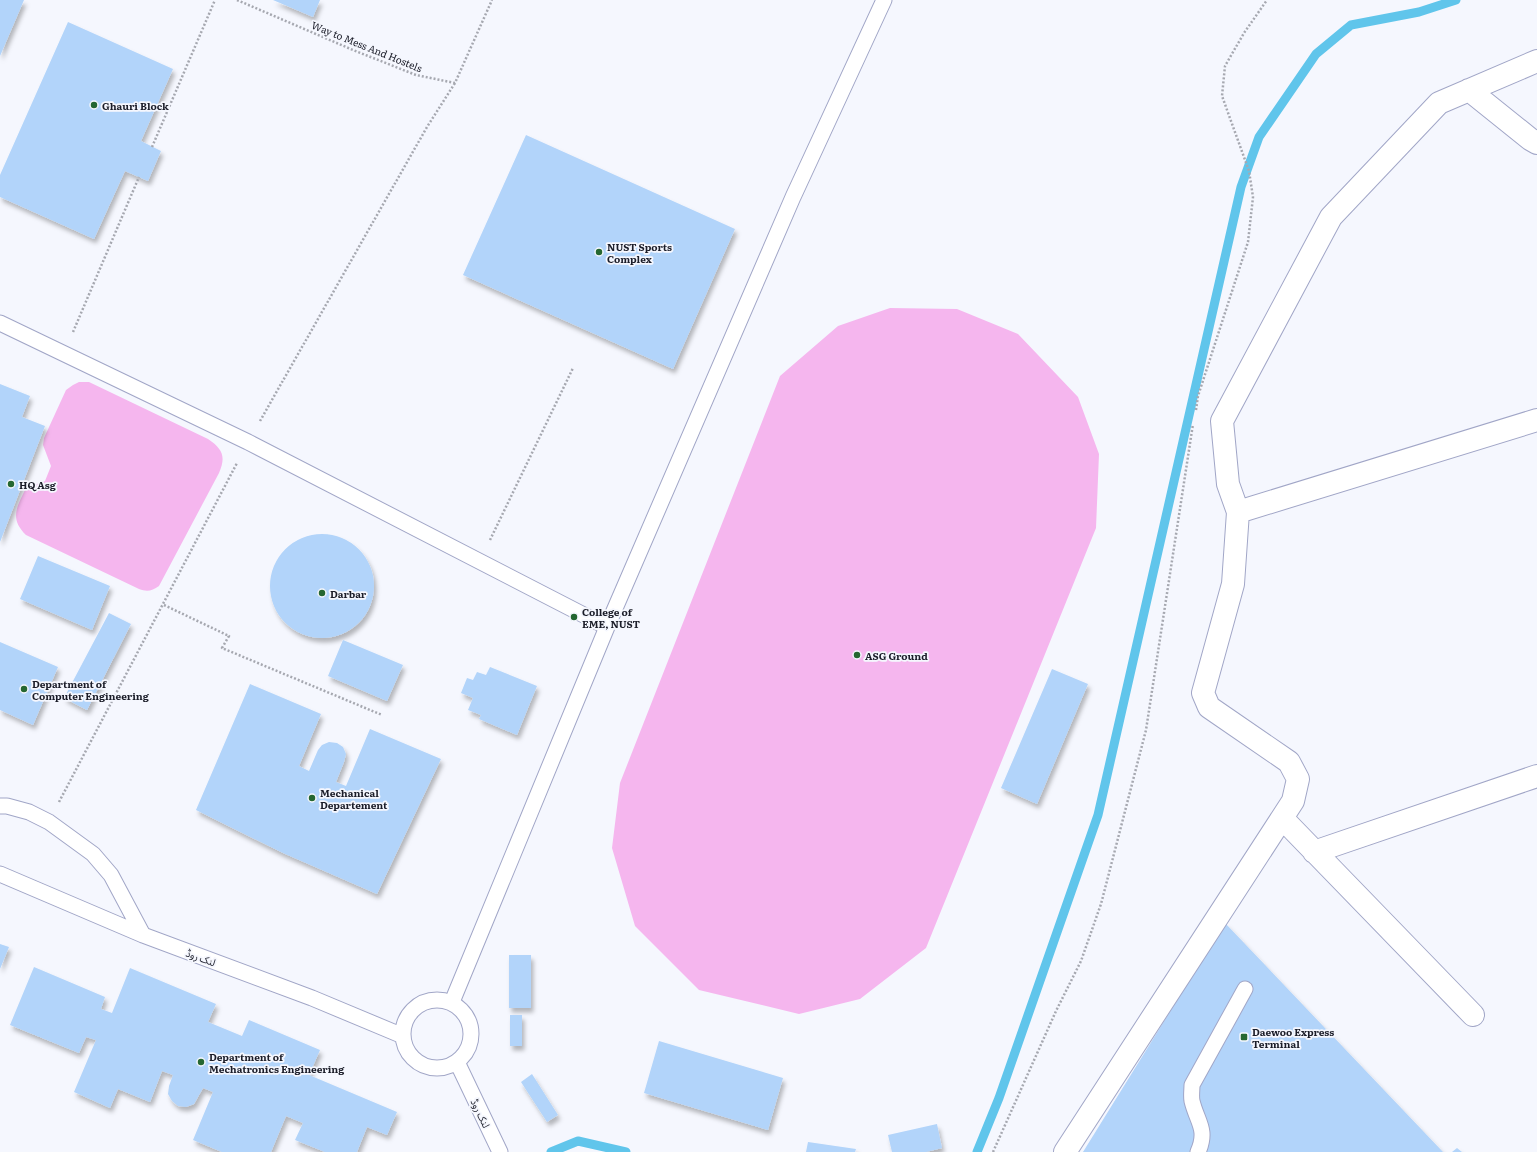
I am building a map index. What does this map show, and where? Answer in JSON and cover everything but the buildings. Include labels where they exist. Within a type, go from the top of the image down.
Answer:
[{"type":"street","points":[[1065,1152],[1293,801],[1298,779],[1288,762],[1208,707],[1203,694],[1233,584],[1238,512],[1228,484],[1222,421],[1332,217],[1439,102],[1537,61]]},
{"type":"street","points":[[1469,90],[1530,140],[1537,143]]},
{"type":"street","points":[[1238,512],[1537,420]]},
{"type":"street","points":[[1314,852],[1537,776]]},
{"type":"street","points":[[1282,818],[1473,1015]]},
{"type":"lane","points":[[452,1002],[607,627],[790,204],[884,0]]},
{"type":"lane","points":[[0,323],[248,442],[607,627]]},
{"type":"lane","points":[[0,806],[29,812],[49,822],[94,854],[111,874],[143,936]]},
{"type":"lane","name":"لنک روڈ","points":[[0,874],[143,936],[312,998],[403,1036]]},
{"type":"lane","points":[[1198,1152],[1202,1144],[1202,1130],[1192,1100],[1192,1085],[1245,989]]},
{"type":"lane","points":[[441,999],[452,1002],[462,1010],[469,1019],[472,1031],[471,1043],[466,1054],[457,1062],[446,1067],[434,1068],[423,1065],[413,1058],[406,1048],[403,1036],[404,1024],[409,1013],[418,1005],[429,1000],[441,999]]},
{"type":"lane","name":"لنک روڈ","points":[[457,1062],[498,1147]]},
{"type":"path","points":[[152,147],[215,0]]},
{"type":"path","name":"Way to Mess And Hostels","points":[[237,0],[353,50],[416,75],[455,83],[492,0]]},
{"type":"path","points":[[1196,411],[1198,396],[1248,242],[1253,197],[1249,171],[1222,96],[1225,66],[1244,33],[1267,0]]},
{"type":"path","points":[[64,353],[139,177]]},
{"type":"path","points":[[480,561],[573,368]]},
{"type":"path","points":[[993,1152],[1056,1011],[1081,961],[1101,904],[1146,730],[1194,418]]},
{"type":"path","points":[[164,604],[229,636],[222,648],[382,715]]},
{"type":"shaded area","name":"ASG Ground","points":[[890,308],[957,309],[1018,334],[1078,397],[1099,454],[1096,528],[926,948],[860,999],[799,1014],[699,990],[635,926],[612,848],[620,783],[780,376],[838,326]]},
{"type":"shaded area","points":[[79,382],[89,382],[208,439],[217,446],[222,454],[223,458],[219,473],[159,586],[152,590],[147,591],[139,589],[26,535],[21,529],[16,518],[16,512],[26,488],[45,481],[51,466],[43,445],[44,438],[66,390]]},
{"type":"waterway","points":[[977,1152],[999,1098],[1098,815],[1241,187],[1259,137],[1316,54],[1351,25],[1419,12],[1456,0]]},
{"type":"waterway","points":[[551,1152],[578,1141],[626,1152]]},
{"type":"place","name":"Ghauri Block","points":[[94,105]]},
{"type":"place","name":"NUST Sports Complex","points":[[599,252]]},
{"type":"place","name":"HQ Asg","points":[[11,484]]},
{"type":"place","name":"Darbar","points":[[322,593]]},
{"type":"place","name":"College of EME, NUST","points":[[574,617]]},
{"type":"place","name":"ASG Ground","points":[[857,655]]},
{"type":"place","name":"Department of Computer Engineering","points":[[24,689]]},
{"type":"place","name":"Mechanical Departement","points":[[312,798]]},
{"type":"place","name":"Daewoo Express Terminal","points":[[1244,1037]]},
{"type":"place","name":"Department of Mechatronics Engineering","points":[[201,1062]]}]
